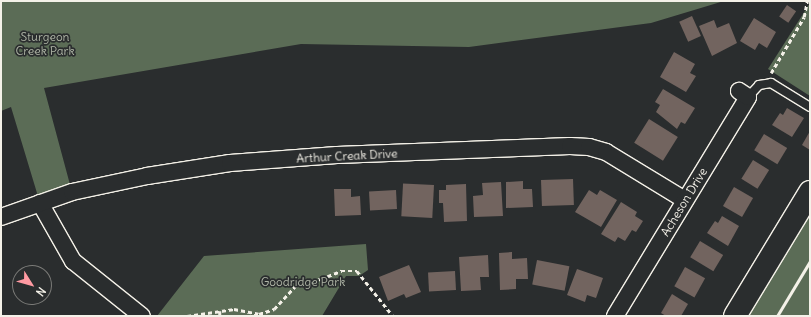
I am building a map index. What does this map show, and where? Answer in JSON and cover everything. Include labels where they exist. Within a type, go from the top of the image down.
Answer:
[{"type":"main road","points":[[735,316],[810,192]]},
{"type":"street","name":"Acheson Drive","points":[[615,316],[685,200],[743,94]]},
{"type":"street","name":"Arthur Creak Drive","points":[[1,217],[72,192],[147,176],[230,163],[337,155],[570,146],[589,147],[606,152],[685,200]]},
{"type":"street","points":[[40,203],[73,261],[142,316]]},
{"type":"lane","points":[[743,94],[759,85],[771,83],[810,107]]},
{"type":"path","points":[[771,83],[771,71],[804,17],[807,1]]},
{"type":"path","points":[[187,316],[234,309],[259,314],[274,309],[298,283],[321,279],[341,271],[357,271],[393,316]]},
{"type":"green space","name":"Sturgeon Creek Park","points":[[1,1],[724,1],[651,23],[469,47],[301,44],[44,88],[72,192],[40,203],[11,107],[1,111]]},
{"type":"green space","points":[[810,3],[810,96],[768,69]]},
{"type":"green space","points":[[810,192],[810,316],[735,316]]},
{"type":"green space","name":"Goodridge Park","points":[[366,244],[368,270],[359,276],[346,276],[322,316],[157,316],[204,256]]},
{"type":"building","points":[[787,5],[796,11],[788,23],[779,17]]},
{"type":"building","points":[[692,16],[701,36],[688,42],[679,22]]},
{"type":"building","points":[[754,18],[776,32],[767,48],[759,43],[755,50],[740,41]]},
{"type":"building","points":[[714,20],[717,28],[729,23],[737,43],[712,56],[699,26]]},
{"type":"building","points":[[674,52],[695,64],[690,73],[696,76],[686,92],[660,77]]},
{"type":"building","points":[[663,89],[695,108],[685,124],[681,122],[677,129],[656,112],[660,105],[655,102]]},
{"type":"building","points":[[787,108],[804,118],[792,137],[772,125],[780,113],[783,115]]},
{"type":"building","points":[[649,119],[678,137],[663,161],[634,143]]},
{"type":"building","points":[[810,131],[810,150],[802,145]]},
{"type":"building","points":[[764,134],[787,148],[777,164],[754,150]]},
{"type":"building","points":[[753,160],[769,170],[757,189],[741,179]]},
{"type":"building","points":[[573,179],[574,205],[542,206],[541,180]]},
{"type":"building","points":[[523,181],[523,189],[532,189],[533,207],[506,208],[506,182]]},
{"type":"building","points":[[501,182],[503,216],[474,217],[473,196],[483,195],[482,183]]},
{"type":"building","points":[[403,183],[434,185],[432,218],[401,216]]},
{"type":"building","points":[[466,184],[467,221],[444,222],[443,203],[439,203],[439,190],[446,190],[446,185]]},
{"type":"building","points":[[734,187],[753,198],[742,217],[723,206]]},
{"type":"building","points":[[334,189],[351,189],[351,197],[360,196],[361,215],[335,216]]},
{"type":"building","points":[[396,190],[397,209],[370,210],[369,191]]},
{"type":"building","points":[[589,190],[597,195],[600,190],[617,200],[601,227],[575,212]]},
{"type":"building","points":[[621,202],[637,212],[635,216],[643,221],[636,232],[632,230],[625,241],[618,237],[615,242],[601,234]]},
{"type":"building","points":[[722,216],[739,226],[728,246],[707,233],[715,221],[718,223]]},
{"type":"building","points":[[700,241],[723,255],[713,271],[690,257]]},
{"type":"building","points":[[512,252],[512,259],[527,258],[528,279],[516,279],[516,289],[500,290],[499,253]]},
{"type":"building","points":[[488,255],[489,277],[480,277],[481,290],[461,291],[459,257]]},
{"type":"building","points":[[537,260],[569,266],[565,291],[532,285]]},
{"type":"building","points":[[409,265],[421,292],[406,298],[404,294],[388,301],[379,277]]},
{"type":"building","points":[[685,267],[705,278],[694,297],[674,286]]},
{"type":"building","points":[[577,269],[603,278],[596,298],[587,295],[585,302],[567,295]]},
{"type":"building","points":[[455,271],[456,290],[429,291],[428,272]]},
{"type":"building","points":[[672,294],[688,304],[681,316],[666,316],[661,313]]},
{"type":"railway","points":[[777,316],[810,261]]}]
